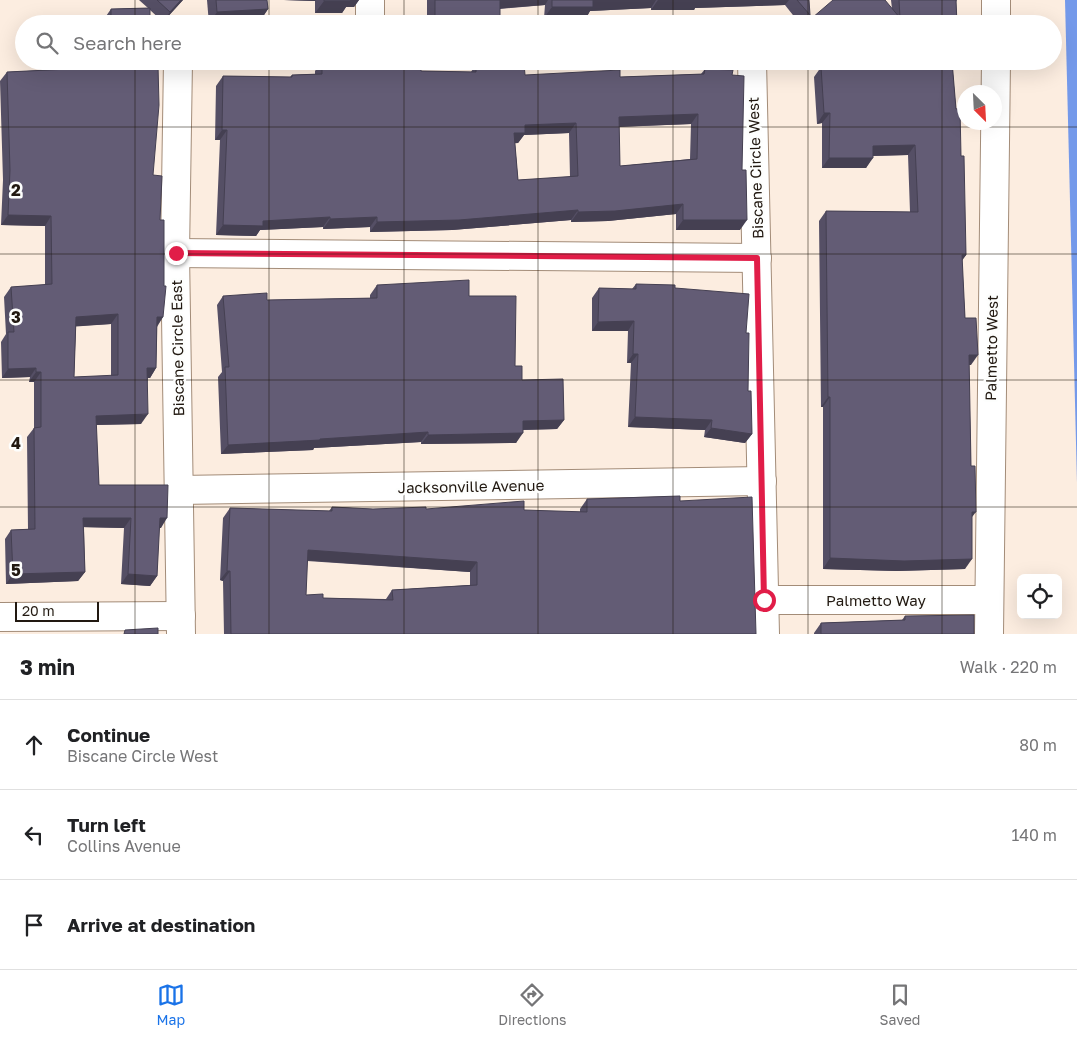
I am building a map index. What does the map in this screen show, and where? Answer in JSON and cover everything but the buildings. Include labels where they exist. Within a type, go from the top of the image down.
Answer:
[{"type":"street","points":[[370,0],[370,15]]},
{"type":"street","points":[[996,0],[996,15]]},
{"type":"street","name":"Biscane Circle East","points":[[178,70],[176,253],[181,625]]},
{"type":"street","name":"Biscane Circle West","points":[[752,70],[764,634]]},
{"type":"street","name":"Palmetto West","points":[[989,634],[996,70]]},
{"type":"street","points":[[176,253],[757,258]]},
{"type":"street","name":"Jacksonville Avenue","points":[[179,490],[762,481]]},
{"type":"street","name":"Palmetto Way","points":[[764,600],[988,600]]},
{"type":"street","points":[[0,617],[181,625]]},
{"type":"water","points":[[1065,0],[1077,0],[1077,483]]},
{"type":"route","points":[[176,253],[757,258],[764,600]]}]
